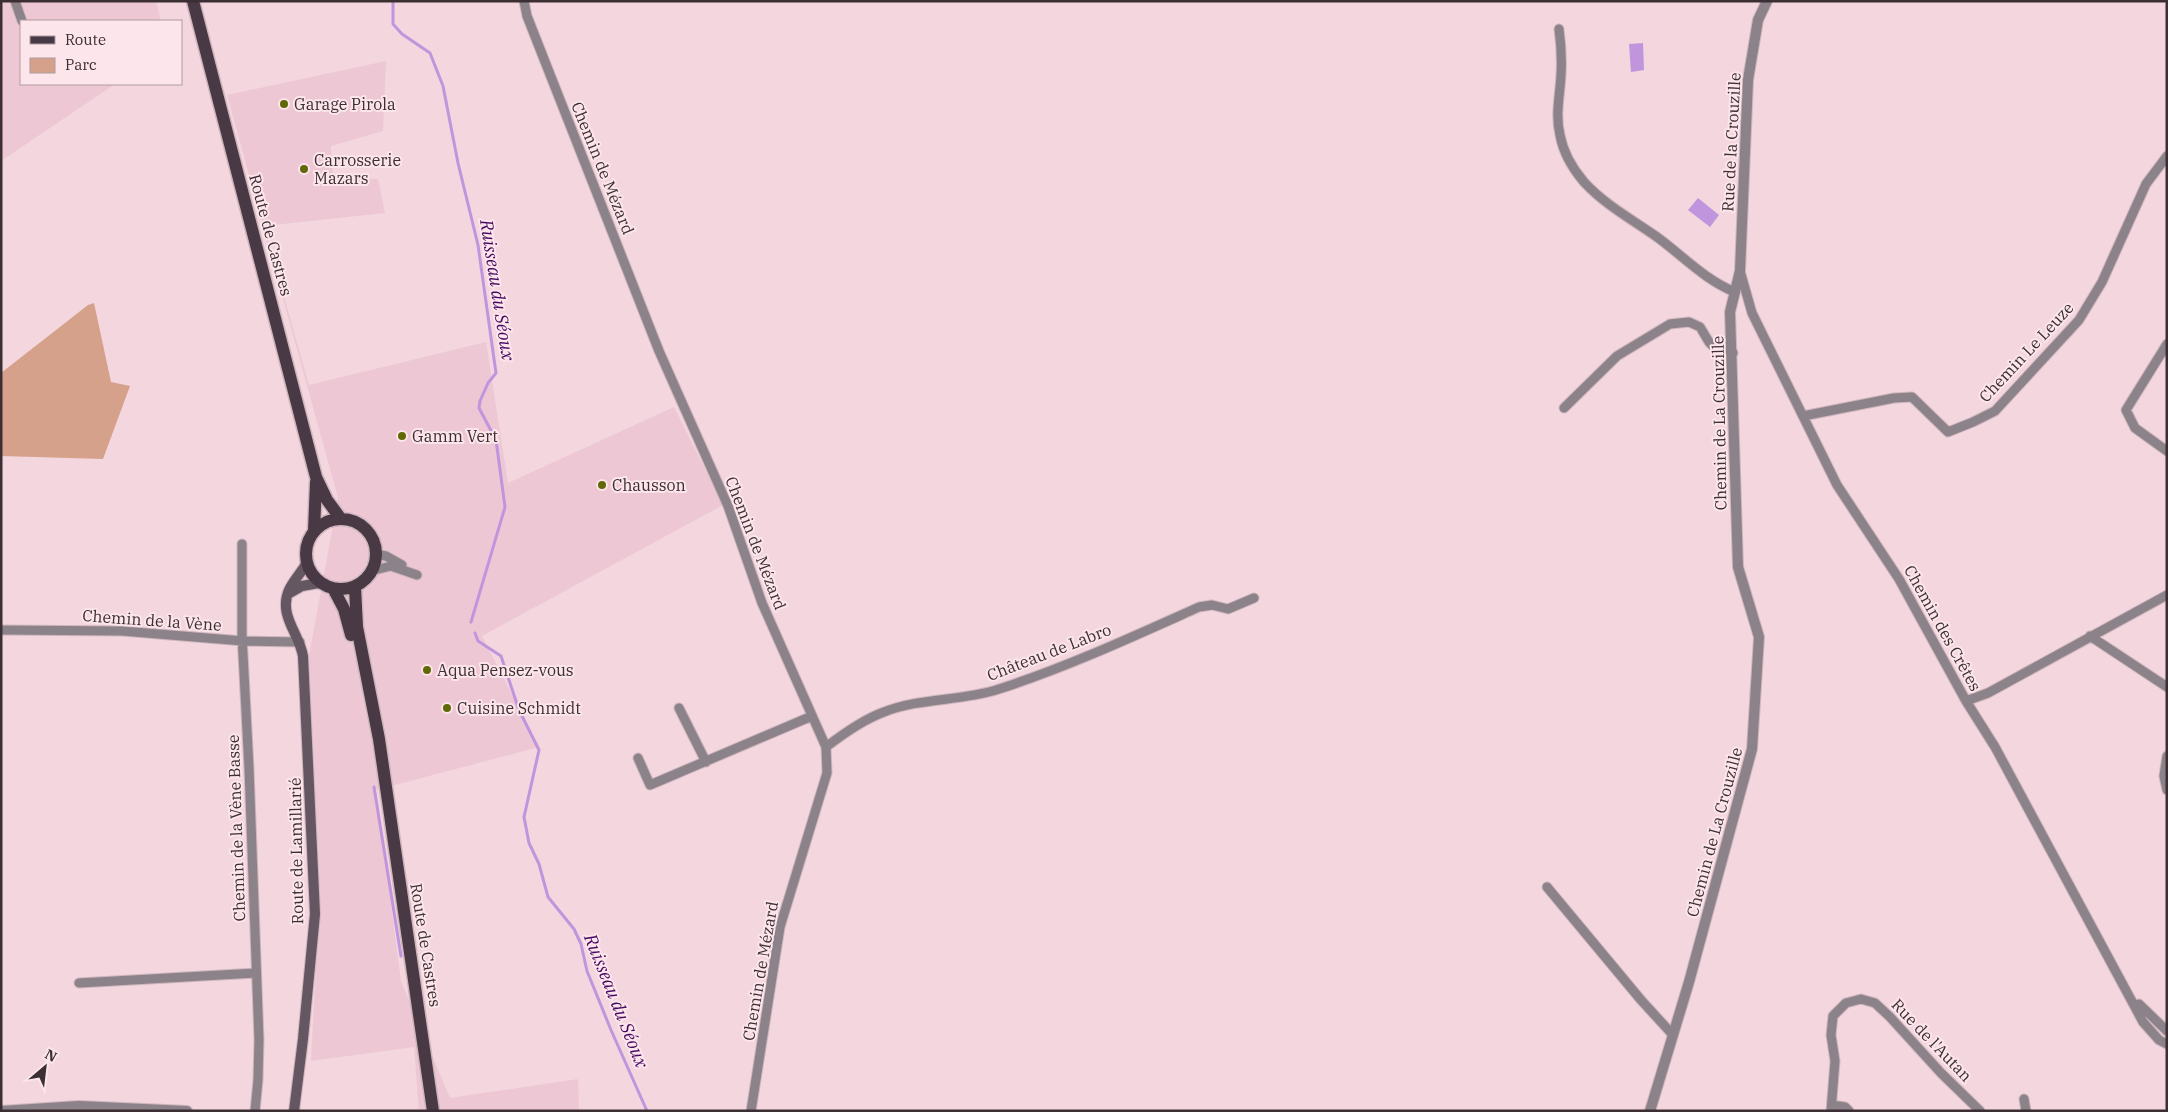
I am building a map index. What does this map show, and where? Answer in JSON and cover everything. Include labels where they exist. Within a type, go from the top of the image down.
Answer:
[{"type":"main road","name":"Route de Castres","points":[[193,1],[316,477],[327,500],[342,519]]},
{"type":"main road","name":"Route de Castres","points":[[314,530],[316,477]]},
{"type":"main road","points":[[287,594],[306,564],[306,545],[314,530],[331,520],[342,519],[362,526],[374,543],[376,554],[371,571],[355,587],[334,590],[319,583],[306,564]]},
{"type":"main road","points":[[287,594],[302,586],[319,583]]},
{"type":"main road","name":"Route de Castres","points":[[355,587],[356,627],[378,729],[384,784],[433,1111]]},
{"type":"main road","name":"Route de Castres","points":[[334,590],[344,609],[350,628],[364,700],[384,784]]},
{"type":"main road","name":"Route de Lamillarié","points":[[287,594],[284,606],[285,612],[300,642],[303,656],[315,914],[294,1111]]},
{"type":"street","points":[[15,1],[22,20]]},
{"type":"street","name":"Chemin de Mézard","points":[[524,1],[527,16],[660,351],[728,506],[762,603],[826,747],[827,773],[780,927],[751,1111]]},
{"type":"street","name":"Rue de la Crouzille","points":[[1735,290],[1740,271],[1748,80],[1758,20],[1767,1]]},
{"type":"street","points":[[1558,29],[1562,61],[1557,113],[1558,127],[1566,152],[1575,170],[1594,192],[1657,237],[1712,280],[1735,290]]},
{"type":"street","name":"Chemin Le Leuze","points":[[1803,416],[1894,398],[1912,397],[1948,432],[1994,411],[2080,320],[2102,282],[2146,184],[2167,156]]},
{"type":"street","name":"Chemin des Crêtes","points":[[1740,271],[1752,313],[1837,485],[1899,579],[1966,701],[1995,747],[2144,1022],[2159,1040],[2167,1044]]},
{"type":"street","name":"Chemin de La Crouzille","points":[[1650,1111],[1673,1035],[1752,749],[1759,637],[1738,567],[1733,353],[1730,312],[1735,290]]},
{"type":"street","points":[[1564,408],[1617,356],[1670,324],[1689,322],[1700,327],[1708,342],[1716,349],[1732,351],[1733,353]]},
{"type":"street","points":[[2167,344],[2126,410],[2135,428],[2167,451]]},
{"type":"street","name":"Chemin de la Vène Basse","points":[[242,544],[243,641],[259,1046],[255,1111]]},
{"type":"street","points":[[371,571],[391,566],[417,575],[386,556],[376,554]]},
{"type":"street","points":[[1966,701],[1988,693],[2167,595]]},
{"type":"street","name":"Château de Labro","points":[[826,747],[839,737],[884,712],[991,692],[1027,680],[1103,649],[1199,607],[1212,605],[1228,609],[1254,598]]},
{"type":"street","name":"Chemin de la Vène","points":[[1,630],[122,630],[243,641],[300,642]]},
{"type":"street","points":[[2090,636],[2167,687]]},
{"type":"street","points":[[679,708],[706,762]]},
{"type":"street","points":[[638,758],[650,785],[812,716]]},
{"type":"street","points":[[2167,756],[2164,776],[2167,790]]},
{"type":"street","points":[[1547,887],[1641,1000],[1673,1035]]},
{"type":"street","points":[[79,983],[256,973]]},
{"type":"street","name":"Chemin des Crêtes","points":[[2130,995],[2148,1015],[2167,1031]]},
{"type":"street","name":"Rue de l'Autan","points":[[1849,1111],[1845,1107],[1832,1108],[1835,1061],[1831,1035],[1834,1016],[1846,1003],[1861,999],[1875,1003],[1885,1012],[1941,1074],[1980,1111]]},
{"type":"street","points":[[2024,1099],[2026,1111]]},
{"type":"street","points":[[1,1111],[79,1106],[187,1111]]},
{"type":"shaded area","points":[[1,1],[156,1],[161,20],[20,20],[20,85],[114,85],[1,161]]},
{"type":"shaded area","points":[[1643,43],[1644,70],[1631,72],[1629,44]]},
{"type":"shaded area","points":[[386,61],[383,131],[331,146],[333,178],[378,179],[385,213],[264,226],[309,385],[486,342],[508,483],[674,407],[723,505],[482,636],[539,747],[376,790],[401,981],[450,1098],[578,1079],[579,1111],[419,1111],[414,1047],[311,1061],[319,905],[309,656],[338,498],[227,95]]},
{"type":"shaded area","points":[[1698,198],[1719,215],[1710,227],[1688,210]]},
{"type":"green space","points":[[94,303],[111,382],[130,386],[103,459],[1,456],[1,373],[88,305]]},
{"type":"waterway","name":"Ruisseau du Séoux","points":[[393,1],[393,24],[402,34],[430,53],[443,86],[458,163],[478,245],[496,373],[488,383],[479,408],[496,440],[505,507],[471,622]]},
{"type":"waterway","name":"Ruisseau du Séoux","points":[[475,633],[478,641],[501,656],[519,710],[539,750],[524,817],[529,843],[539,864],[548,897],[574,929],[581,944],[587,971],[647,1111]]},
{"type":"waterway","points":[[374,787],[401,956]]},
{"type":"place","name":"Garage Pirola","points":[[284,104]]},
{"type":"place","name":"Carrosserie Mazars","points":[[304,169]]},
{"type":"place","name":"Gamm Vert","points":[[402,436]]},
{"type":"place","name":"Chausson","points":[[602,485]]},
{"type":"place","name":"Aqua Pensez-vous","points":[[427,670]]},
{"type":"place","name":"Cuisine Schmidt","points":[[447,708]]}]
